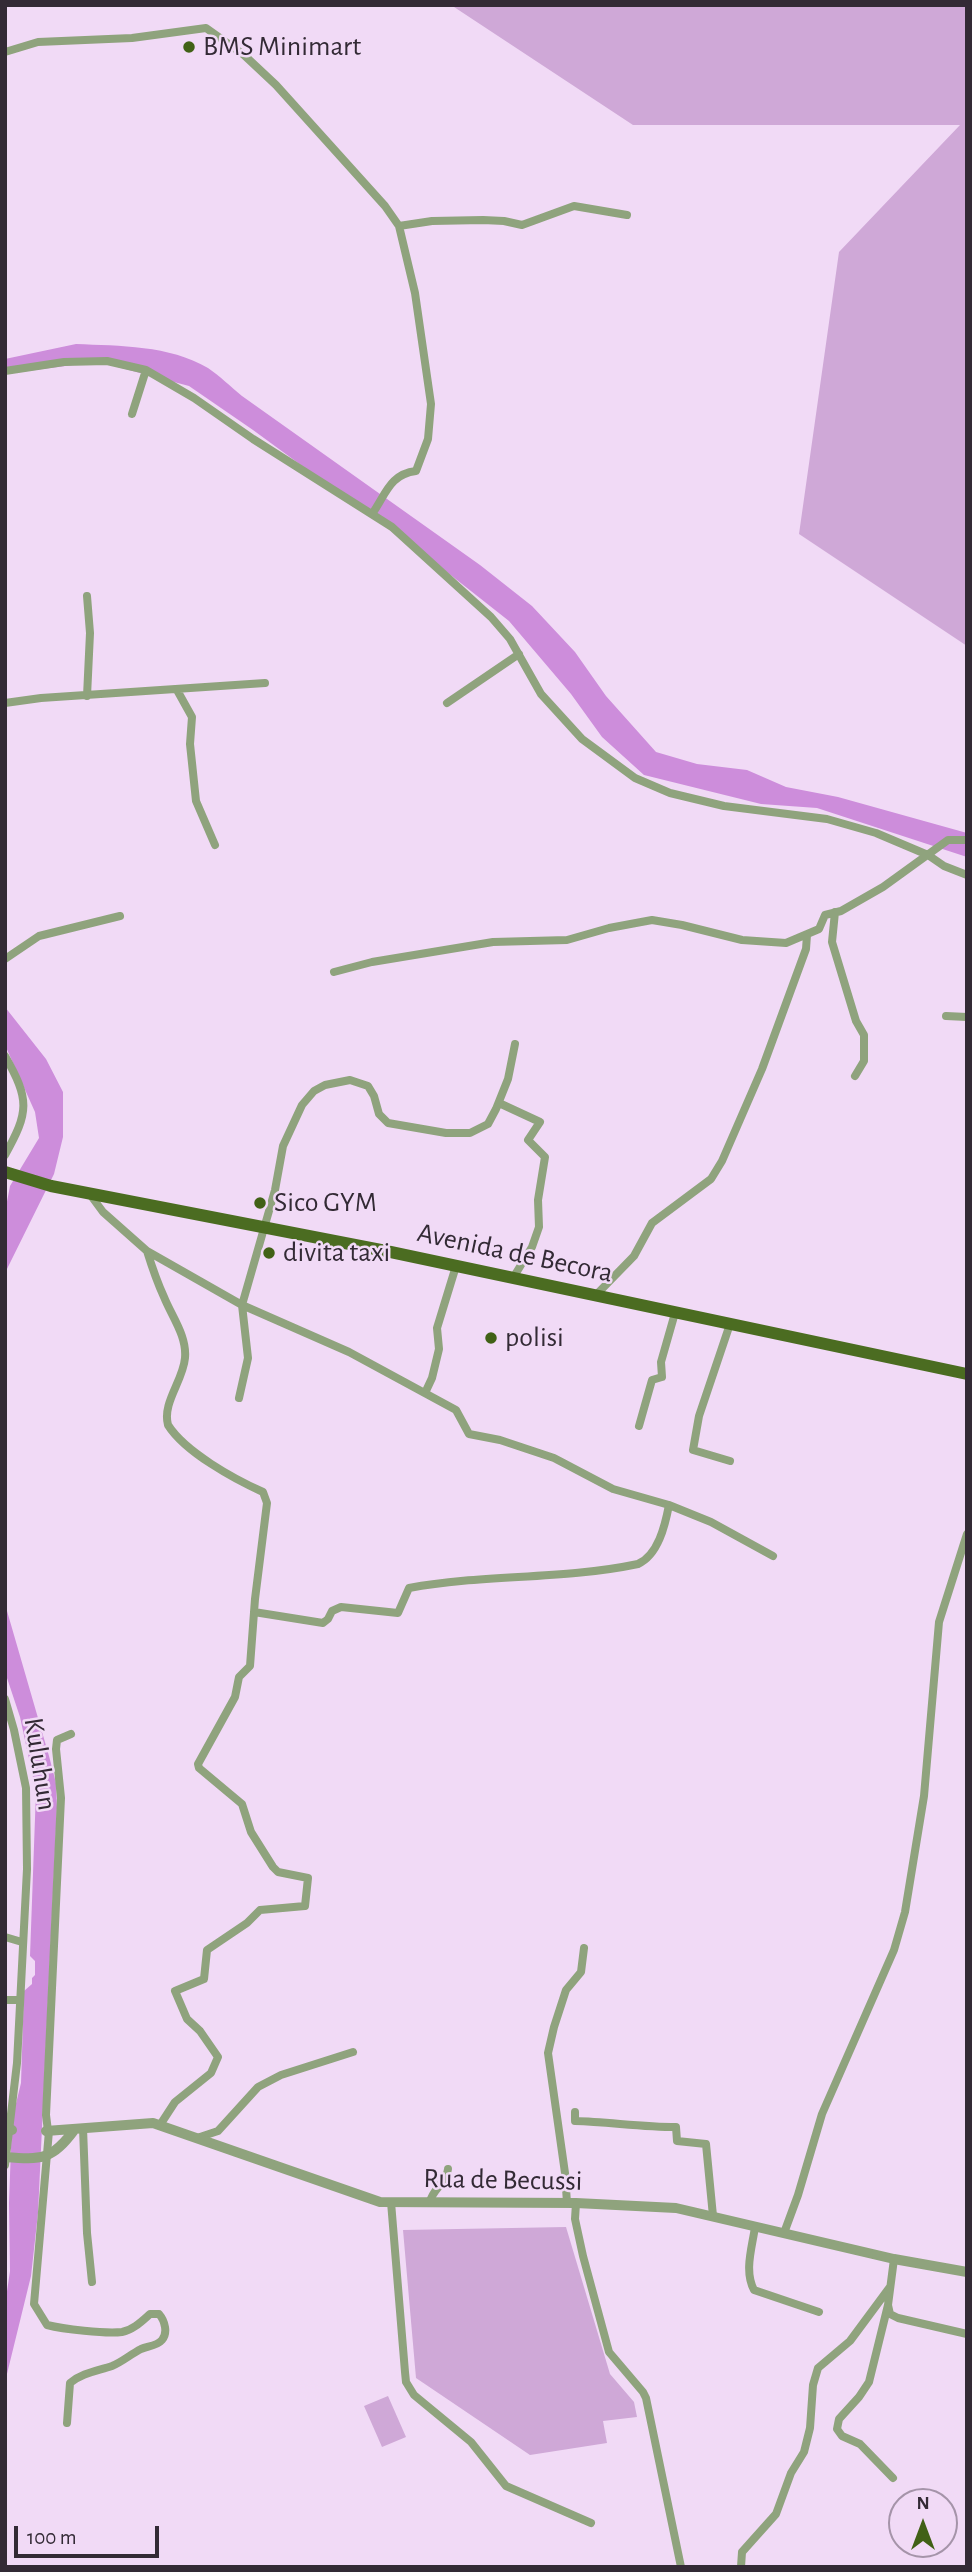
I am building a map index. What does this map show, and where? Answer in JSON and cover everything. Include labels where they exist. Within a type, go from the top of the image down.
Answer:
[{"type":"main road","name":"Avenida de Becora","points":[[8,1173],[51,1186],[456,1266],[967,1374]]},
{"type":"street","points":[[5,52],[38,42],[132,38],[206,28],[244,55],[276,85],[385,206],[400,226],[417,305],[431,404],[428,439],[416,471],[401,473],[372,514]]},
{"type":"street","points":[[400,226],[432,221],[483,220],[522,225],[574,206],[627,215]]},
{"type":"street","points":[[5,371],[85,361],[107,361],[146,370],[372,514],[392,527],[491,617],[510,639],[541,694],[582,739],[635,778],[670,793],[724,806],[827,819],[876,833],[928,855],[944,866],[967,874]]},
{"type":"street","points":[[132,414],[146,370]]},
{"type":"street","points":[[87,596],[90,633],[87,696]]},
{"type":"street","points":[[447,703],[519,654]]},
{"type":"street","points":[[5,703],[265,683]]},
{"type":"street","points":[[177,690],[192,717],[190,744],[196,801],[215,845]]},
{"type":"street","points":[[334,972],[372,962],[493,942],[567,940],[652,920],[742,940],[786,943],[819,929],[825,915],[883,887],[948,841],[967,840]]},
{"type":"street","points":[[835,912],[832,942],[856,1021],[864,1035],[864,1061],[855,1076]]},
{"type":"street","points":[[5,959],[39,936],[120,916]]},
{"type":"street","points":[[595,1296],[634,1256],[652,1223],[711,1179],[722,1161],[767,1057],[806,949],[807,934]]},
{"type":"street","points":[[946,1016],[967,1017]]},
{"type":"street","points":[[239,1398],[248,1358],[242,1305],[284,1146],[302,1105],[314,1091],[325,1085],[350,1080],[368,1086],[379,1114],[388,1123],[446,1133],[470,1133],[488,1124],[499,1103],[508,1079],[515,1044]]},
{"type":"street","points":[[5,1056],[21,1087],[24,1108],[19,1129],[5,1155]]},
{"type":"street","points":[[499,1103],[540,1122],[528,1140],[545,1157],[538,1200],[539,1227],[513,1278]]},
{"type":"street","points":[[89,1193],[103,1212],[147,1251],[242,1305],[349,1352],[456,1410],[469,1434],[500,1440],[554,1458],[613,1489],[669,1505],[711,1522],[773,1556]]},
{"type":"street","points":[[147,1251],[185,1350],[184,1366],[167,1411],[167,1425],[175,1435],[230,1476],[263,1492],[267,1499],[250,1666],[239,1677],[235,1697],[198,1764],[203,1772],[242,1804],[251,1832],[273,1867],[278,1872],[308,1878],[305,1906],[260,1910],[247,1923],[207,1950],[204,1979],[175,1992],[187,2019],[200,2031],[218,2057],[211,2073],[175,2102],[160,2125]]},
{"type":"street","points":[[425,1393],[432,1378],[439,1349],[437,1328],[456,1266]]},
{"type":"street","points":[[639,1426],[652,1380],[662,1377],[660,1362],[675,1313]]},
{"type":"street","points":[[730,1324],[699,1416],[694,1450],[730,1461]]},
{"type":"street","points":[[254,1612],[323,1623],[332,1611],[341,1607],[398,1613],[409,1588],[443,1582],[582,1573],[638,1564],[653,1553],[669,1505]]},
{"type":"street","points":[[784,2233],[822,2114],[894,1950],[905,1912],[924,1796],[939,1622],[967,1534]]},
{"type":"street","name":"Kuluhun","points":[[5,1699],[26,1788],[27,1869],[17,2063],[6,2159]]},
{"type":"street","points":[[66,2423],[70,2383],[78,2376],[115,2365],[144,2348],[157,2344],[162,2340],[165,2331],[163,2318],[159,2314],[150,2314],[137,2326],[122,2332],[59,2328],[47,2325],[34,2304],[48,2131],[46,2115],[61,1798],[56,1749],[57,1740],[71,1734]]},
{"type":"street","points":[[5,1937],[22,1942]]},
{"type":"street","points":[[584,1948],[581,1972],[566,1990],[548,2053],[565,2173],[583,2256],[609,2352],[646,2398],[681,2567]]},
{"type":"street","points":[[5,2000],[19,2000]]},
{"type":"street","points":[[197,2138],[218,2131],[258,2087],[281,2075],[353,2052]]},
{"type":"street","points":[[575,2112],[575,2121],[676,2127],[677,2141],[706,2144],[713,2216]]},
{"type":"street","name":"Rua de Becussi","points":[[48,2131],[153,2123],[380,2202],[571,2203],[676,2208],[894,2259],[967,2272]]},
{"type":"street","points":[[6,2159],[45,2157],[62,2146],[79,2129]]},
{"type":"street","points":[[79,2129],[92,2282]]},
{"type":"street","points":[[430,2202],[431,2196],[447,2178],[448,2169]]},
{"type":"street","points":[[390,2202],[405,2372],[409,2389],[471,2442],[506,2486],[591,2523]]},
{"type":"street","points":[[755,2227],[749,2267],[750,2283],[754,2291],[819,2312]]},
{"type":"street","points":[[893,2478],[860,2444],[842,2435],[837,2429],[839,2419],[869,2382],[888,2305],[894,2259]]},
{"type":"street","points":[[741,2567],[743,2552],[776,2514],[791,2473],[804,2452],[810,2428],[813,2385],[818,2368],[850,2341],[890,2287]]},
{"type":"street","points":[[888,2305],[890,2314],[898,2318],[967,2334]]},
{"type":"shaded area","points":[[451,5],[967,5],[967,646],[799,534],[839,252],[960,125],[633,125]]},
{"type":"shaded area","points":[[76,344],[127,346],[161,351],[193,360],[208,368],[242,396],[480,565],[532,606],[575,652],[606,696],[656,752],[697,764],[747,770],[786,787],[838,797],[967,833],[967,857],[817,808],[761,804],[644,775],[602,737],[571,694],[509,621],[443,569],[189,386],[110,365],[88,363],[5,374],[5,359]]},
{"type":"shaded area","points":[[5,1007],[46,1059],[63,1092],[63,1137],[54,1174],[5,1273],[5,1212],[10,1186],[39,1138],[35,1112],[5,1045]]},
{"type":"shaded area","points":[[5,1604],[56,1783],[57,1807],[38,2213],[31,2276],[5,2382],[12,2120],[21,2083],[24,1991],[32,1984],[35,1975],[35,1961],[30,1956],[36,1791],[20,1717],[5,1672]]},
{"type":"shaded area","points":[[566,2227],[610,2374],[634,2402],[637,2417],[603,2421],[607,2443],[530,2455],[416,2378],[403,2230]]},
{"type":"shaded area","points":[[388,2396],[406,2437],[382,2447],[364,2406]]},
{"type":"place","name":"BMS Minimart","points":[[189,47]]},
{"type":"place","name":"Sico GYM","points":[[260,1203]]},
{"type":"place","name":"divita taxi","points":[[269,1253]]},
{"type":"place","name":"polisi","points":[[491,1338]]}]
